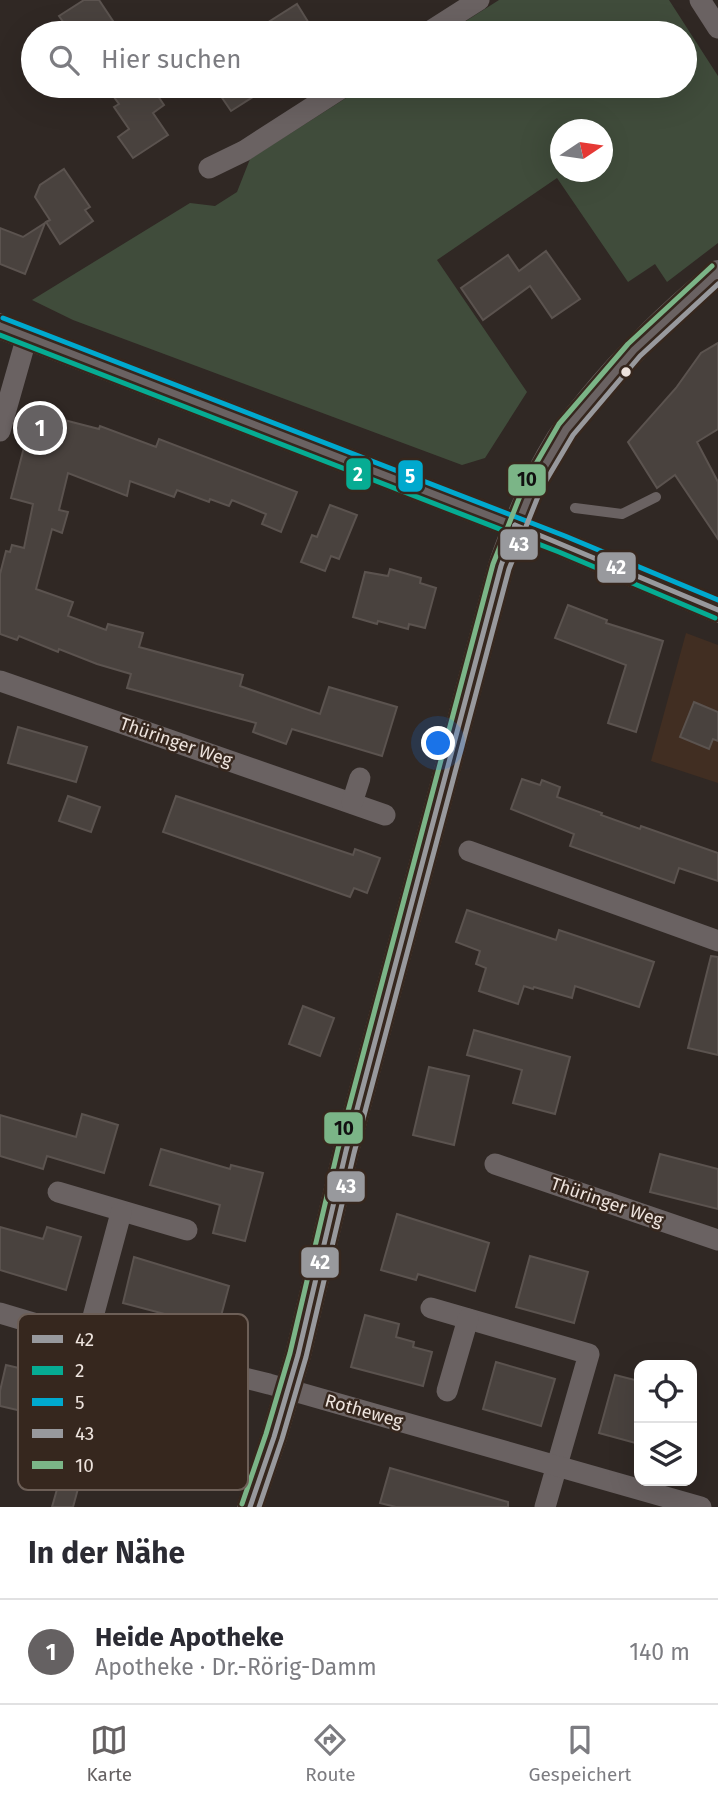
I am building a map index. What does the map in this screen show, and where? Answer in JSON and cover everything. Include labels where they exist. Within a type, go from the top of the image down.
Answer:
[{"type":"street","points":[[446,21],[479,0]]},
{"type":"street","points":[[700,0],[718,27]]},
{"type":"street","points":[[209,168],[244,150],[326,98]]},
{"type":"street","points":[[250,1507],[288,1391],[346,1151],[501,566],[515,526],[560,438],[576,416],[613,370],[718,273]]},
{"type":"street","points":[[0,326],[515,526],[718,610]]},
{"type":"street","points":[[0,432],[27,336]]},
{"type":"street","name":"Thüringer Weg","points":[[0,681],[386,815]]},
{"type":"street","points":[[352,803],[360,778]]},
{"type":"street","points":[[469,851],[718,941]]},
{"type":"street","name":"Thüringer Weg","points":[[495,1164],[718,1240]]},
{"type":"street","points":[[58,1192],[121,1213],[187,1230]]},
{"type":"street","points":[[94,1314],[121,1213]]},
{"type":"street","points":[[431,1308],[589,1354],[545,1507]]},
{"type":"street","name":"Rotheweg","points":[[0,1313],[18,1318]]},
{"type":"street","points":[[447,1391],[468,1319]]},
{"type":"street","name":"Rotheweg","points":[[248,1381],[701,1507]]},
{"type":"lane","points":[[575,508],[622,514],[656,497]]},
{"type":"shaded area","points":[[686,633],[718,645],[718,783],[651,761]]},
{"type":"green space","points":[[499,0],[669,0],[683,21],[466,21]]},
{"type":"green space","points":[[697,43],[718,76],[718,243],[667,282],[655,264],[628,282],[560,182],[613,182],[613,119],[550,119],[551,182],[437,260],[527,392],[485,458],[462,465],[73,320],[32,300],[190,203],[215,206],[237,192],[250,159],[346,98],[697,98]]},
{"type":"building","points":[[84,0],[99,0],[113,21],[63,21],[59,16]]},
{"type":"building","points":[[297,4],[308,21],[270,21]]},
{"type":"building","points":[[115,98],[159,98],[164,105],[153,113],[168,135],[133,158],[118,137],[129,129],[114,107],[119,104]]},
{"type":"building","points":[[222,98],[251,98],[231,111]]},
{"type":"building","points":[[64,169],[90,207],[85,210],[93,221],[60,244],[46,222],[50,220],[35,197],[40,185]]},
{"type":"building","points":[[45,223],[25,274],[0,264],[0,228],[23,237]]},
{"type":"building","points":[[546,251],[580,299],[552,318],[530,286],[483,320],[461,288],[508,255],[519,271]]},
{"type":"building","points":[[718,343],[718,429],[697,442],[718,482],[718,539],[675,475],[657,488],[628,442],[676,388],[701,353]]},
{"type":"building","points":[[33,412],[99,429],[100,426],[156,447],[159,439],[297,492],[281,532],[262,524],[266,514],[232,500],[229,506],[177,490],[174,497],[130,481],[127,496],[68,473],[59,510],[68,512],[62,533],[52,529],[36,589],[73,602],[68,616],[106,630],[108,624],[143,633],[139,647],[243,675],[240,686],[320,714],[329,687],[397,707],[382,756],[292,729],[286,744],[253,732],[256,723],[127,688],[131,674],[59,649],[58,652],[19,636],[17,640],[0,634],[0,574],[6,551],[10,552],[12,545],[24,548],[33,504],[11,498]]},
{"type":"building","points":[[330,505],[357,515],[339,559],[331,556],[325,571],[301,562],[312,535],[317,537]]},
{"type":"building","points":[[390,569],[421,578],[420,583],[436,588],[425,628],[409,624],[408,629],[353,617],[365,572],[388,576]]},
{"type":"building","points":[[568,605],[607,620],[606,623],[663,641],[636,732],[608,723],[626,665],[555,638]]},
{"type":"building","points":[[694,702],[718,712],[718,741],[713,739],[709,749],[680,737]]},
{"type":"building","points":[[18,727],[87,747],[76,782],[8,763]]},
{"type":"building","points":[[522,779],[540,785],[542,780],[560,787],[557,797],[640,829],[641,826],[718,853],[718,881],[679,868],[674,883],[570,846],[574,834],[511,809]]},
{"type":"building","points":[[68,796],[100,807],[91,832],[59,821]]},
{"type":"building","points":[[176,796],[353,855],[355,849],[380,858],[367,893],[354,888],[350,897],[163,832]]},
{"type":"building","points":[[467,910],[556,940],[559,930],[654,962],[639,1007],[575,986],[572,998],[524,986],[518,1004],[479,991],[486,968],[476,964],[480,951],[456,942]]},
{"type":"building","points":[[711,956],[718,957],[718,1055],[688,1048]]},
{"type":"building","points":[[303,1006],[334,1018],[320,1056],[289,1044]]},
{"type":"building","points":[[474,1030],[570,1057],[555,1114],[513,1103],[522,1070],[467,1055]]},
{"type":"building","points":[[429,1067],[469,1076],[454,1145],[413,1135]]},
{"type":"building","points":[[82,1114],[118,1125],[104,1173],[47,1156],[43,1169],[0,1156],[0,1115],[76,1137]]},
{"type":"building","points":[[161,1149],[230,1169],[231,1165],[263,1173],[245,1241],[213,1233],[220,1205],[150,1185]]},
{"type":"building","points":[[660,1154],[718,1169],[718,1209],[650,1192]]},
{"type":"building","points":[[397,1214],[489,1243],[475,1291],[418,1274],[416,1280],[381,1270]]},
{"type":"building","points":[[0,1227],[43,1239],[47,1227],[81,1237],[66,1290],[0,1270]]},
{"type":"building","points":[[530,1256],[588,1272],[574,1323],[516,1307]]},
{"type":"building","points":[[134,1257],[229,1286],[222,1314],[165,1314],[123,1303]]},
{"type":"building","points":[[365,1315],[399,1324],[396,1337],[414,1342],[413,1347],[432,1352],[423,1386],[351,1367]]},
{"type":"building","points":[[496,1362],[555,1379],[541,1426],[483,1409]]},
{"type":"building","points":[[6,1365],[18,1368],[18,1410],[0,1406],[0,1391]]},
{"type":"building","points":[[615,1375],[634,1380],[634,1443],[599,1433]]},
{"type":"building","points":[[390,1468],[508,1502],[508,1507],[396,1507],[380,1503]]},
{"type":"building","points":[[57,1490],[78,1490],[73,1507],[52,1507]]},
{"type":"transit line","name":"10","points":[[248,1486],[290,1353],[338,1149],[493,564],[526,481],[559,424],[628,344],[712,266]]},
{"type":"transit line","name":"43","points":[[259,1507],[306,1357],[354,1153],[509,569],[541,489],[573,435],[640,356],[718,284]]},
{"type":"transit line","name":"5","points":[[3,318],[565,536],[718,600]]},
{"type":"transit line","name":"2","points":[[0,335],[559,552],[715,618]]},
{"type":"transit line","name":"42","points":[[515,525],[718,610]]},
{"type":"transit line","name":"42","points":[[250,1507],[298,1355],[346,1151],[501,566],[515,525]]},
{"type":"transit line","name":"10","points":[[242,1504],[247,1490]]},
{"type":"place","name":"Heide Apotheke","points":[[40,428]]}]
